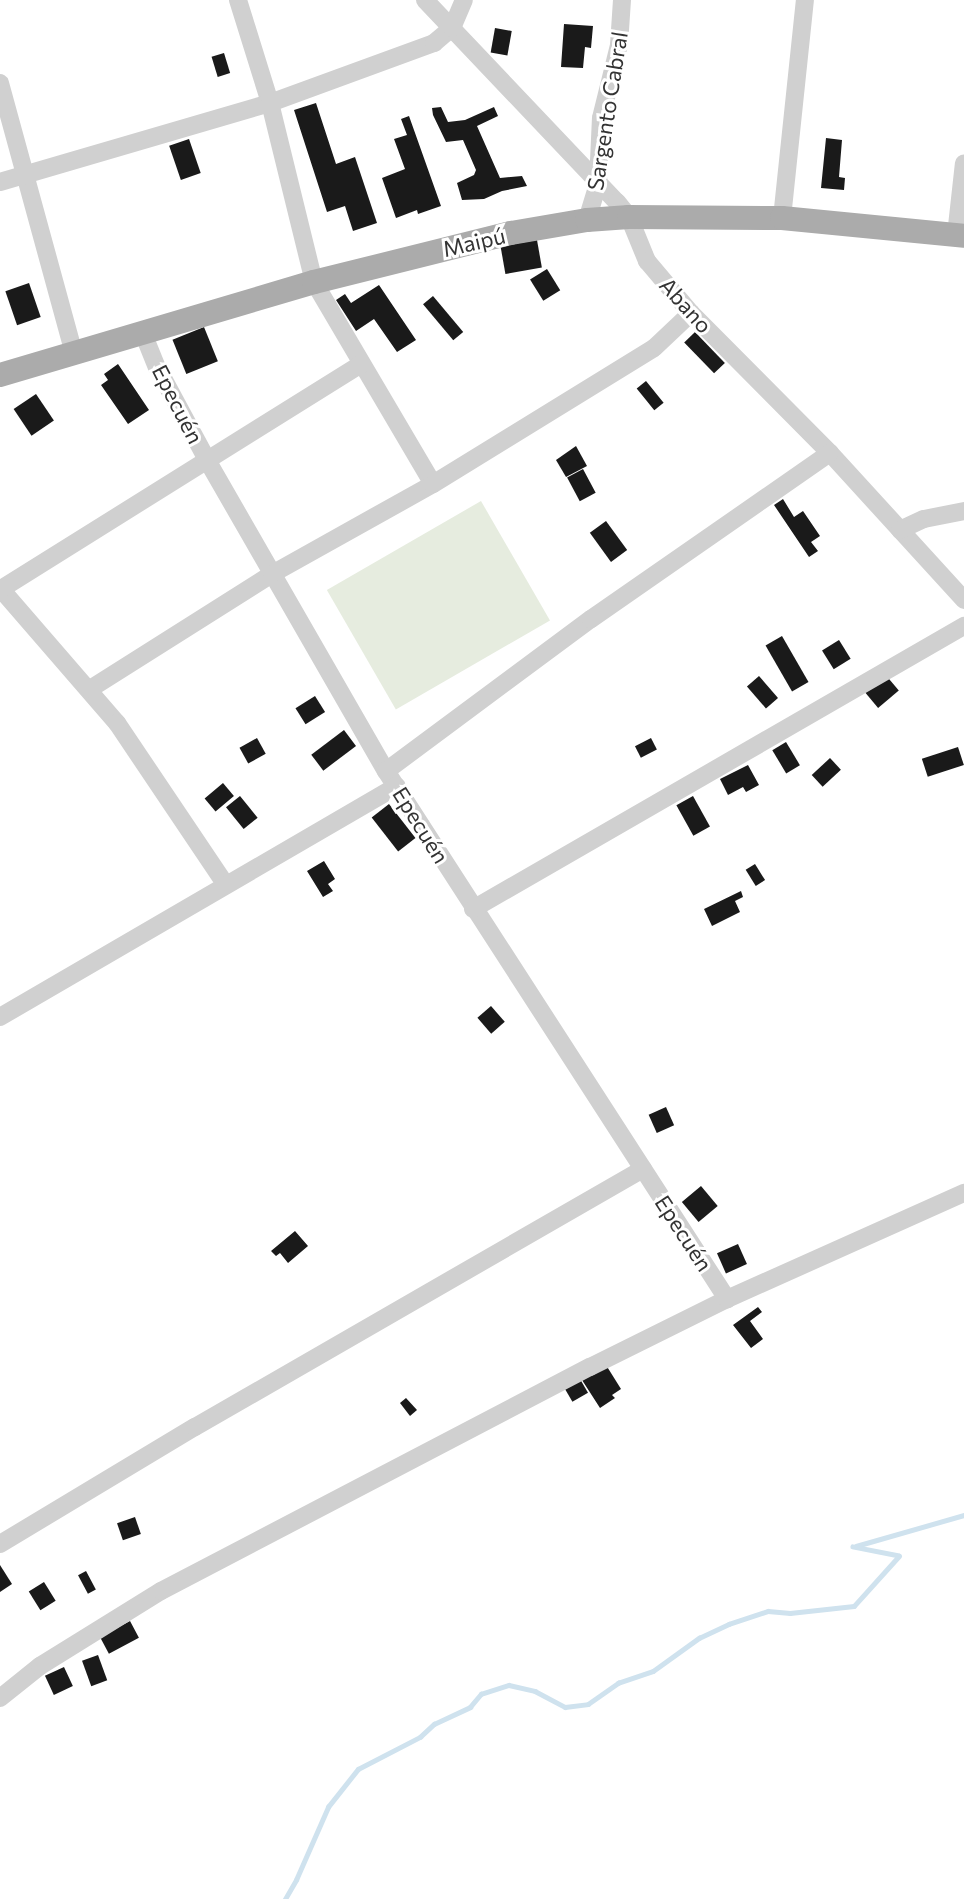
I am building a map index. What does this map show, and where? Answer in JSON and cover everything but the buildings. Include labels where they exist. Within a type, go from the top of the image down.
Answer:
[{"type":"main road","name":"Maipú","points":[[0,375],[314,282],[471,242],[587,220],[629,217],[782,218],[960,235]]},
{"type":"street","points":[[238,0],[270,103],[314,282],[433,484]]},
{"type":"street","name":"Abano","points":[[424,0],[629,217],[647,261],[691,313],[830,453],[964,600]]},
{"type":"street","points":[[0,182],[270,103],[434,43],[452,28],[464,0]]},
{"type":"street","name":"Sargento Cabral","points":[[587,220],[598,183],[601,118],[619,45],[622,0]]},
{"type":"street","points":[[782,218],[805,0]]},
{"type":"street","points":[[0,83],[74,354]]},
{"type":"street","points":[[960,235],[964,163]]},
{"type":"street","points":[[90,689],[272,574],[433,484],[654,348],[691,313]]},
{"type":"street","name":"Epecuén","points":[[143,333],[158,367],[207,460],[391,779],[727,1299]]},
{"type":"street","points":[[226,885],[117,723],[90,689],[0,588],[361,364]]},
{"type":"street","points":[[0,1017],[226,885],[391,779],[591,619],[830,453]]},
{"type":"street","points":[[900,530],[924,519],[964,511]]},
{"type":"street","points":[[473,909],[964,626]]},
{"type":"street","points":[[0,1544],[195,1427],[643,1169]]},
{"type":"street","points":[[0,1698],[40,1666],[161,1591],[590,1367],[727,1299],[964,1193]]},
{"type":"shaded area","points":[[481,501],[550,621],[396,710],[327,590]]},
{"type":"waterway","points":[[856,1546],[964,1515]]},
{"type":"waterway","points":[[285,1899],[296,1880],[328,1807],[358,1769],[420,1737],[434,1724],[470,1707],[481,1694],[509,1685],[535,1691],[565,1707],[588,1704],[618,1683],[653,1671],[699,1638],[729,1624],[768,1611],[790,1613],[854,1606],[899,1556],[853,1547]]}]
